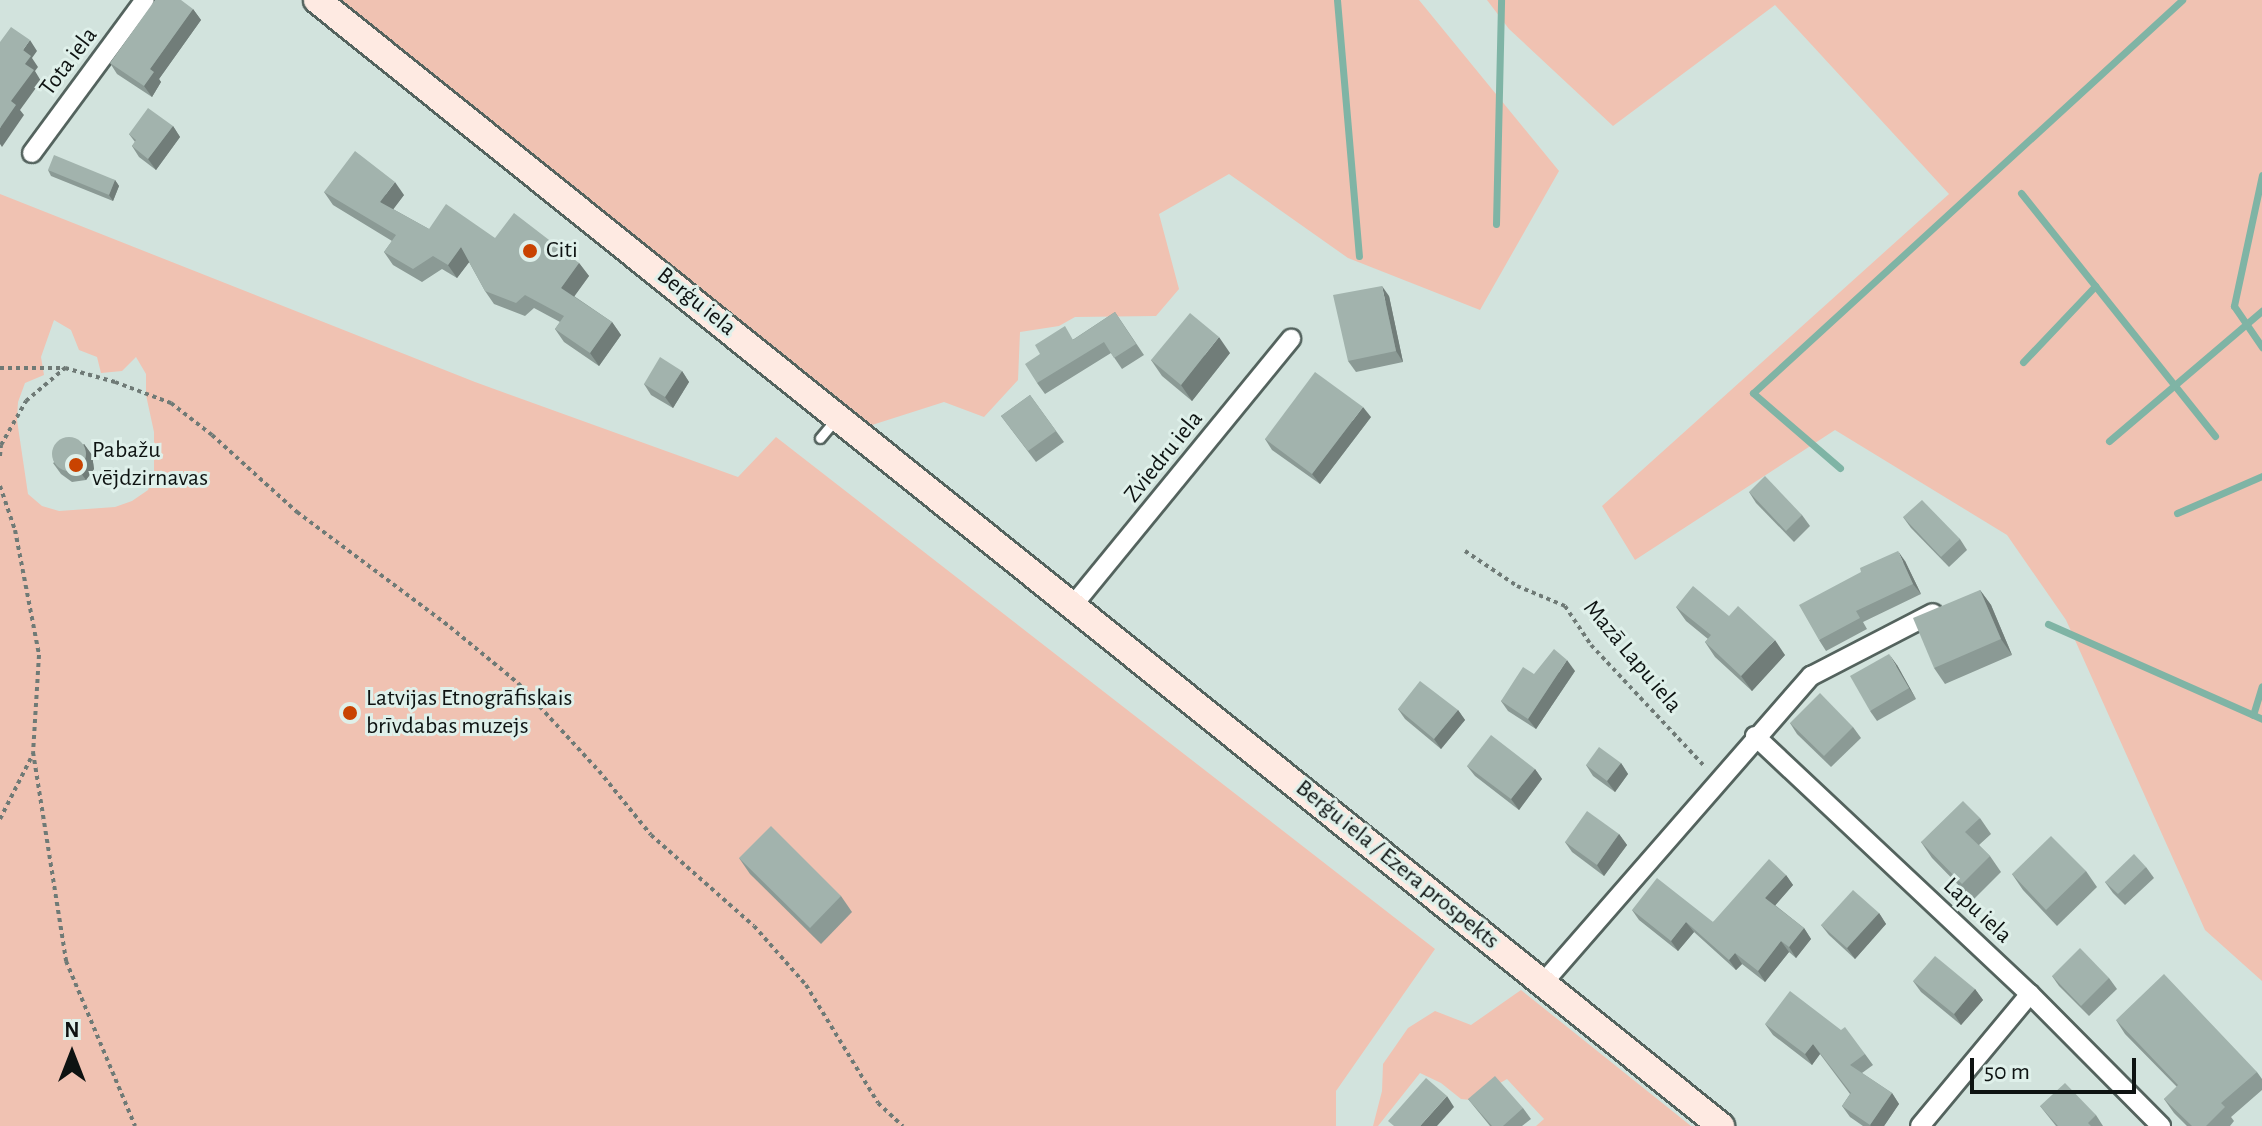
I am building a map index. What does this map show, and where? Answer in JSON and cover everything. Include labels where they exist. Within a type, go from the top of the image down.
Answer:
[{"type":"main road","name":"Berģu iela","points":[[317,0],[1074,604]]},
{"type":"main road","name":"Berģu iela / Ezera prospekts","points":[[1074,604],[1721,1126]]},
{"type":"street","name":"Tota iela","points":[[32,153],[145,0]]},
{"type":"street","name":"Zviedru iela","points":[[1074,604],[1291,339]]},
{"type":"street","points":[[1543,983],[1755,736],[1811,676],[1942,608]]},
{"type":"street","name":"Lapu iela","points":[[1755,736],[2030,994],[2161,1126]]},
{"type":"street","points":[[1920,1126],[2030,994]]},
{"type":"lane","points":[[820,438],[838,416]]},
{"type":"path","points":[[0,368],[65,368],[171,403],[212,435],[297,512],[450,627],[518,683],[599,771],[651,835],[754,926],[806,985],[878,1103],[903,1126]]},
{"type":"path","points":[[0,456],[1,445],[26,401],[65,368]]},
{"type":"path","points":[[0,486],[15,530],[39,655],[33,752],[66,961],[135,1126]]},
{"type":"path","name":"Mazā Lapu iela","points":[[1465,551],[1517,586],[1565,606],[1591,645],[1718,781]]},
{"type":"path","points":[[0,819],[33,752]]},
{"type":"shaded area","points":[[340,0],[1419,0],[1559,171],[1480,310],[1348,258],[1229,174],[1159,214],[1179,289],[1156,316],[1075,317],[1059,326],[1020,332],[1018,380],[984,417],[944,402],[872,425]]},
{"type":"shaded area","points":[[1487,0],[2262,0],[2262,981],[2205,930],[2066,620],[2007,535],[1835,430],[1635,560],[1602,506],[1949,194],[1775,5],[1613,126],[1509,29]]},
{"type":"shaded area","points":[[0,194],[475,382],[738,477],[776,437],[1435,949],[1336,1091],[1336,1126],[0,1126]],"holes":[[[54,320],[71,330],[79,350],[97,357],[101,373],[122,371],[136,357],[146,374],[146,395],[154,432],[154,472],[148,490],[132,501],[115,507],[59,511],[42,506],[28,494],[17,420],[18,402],[25,383],[44,375],[41,357]]]},
{"type":"shaded area","points":[[1521,990],[1691,1126],[1536,1126],[1544,1119],[1507,1079],[1471,1100],[1461,1099],[1441,1083],[1420,1073],[1378,1126],[1373,1126],[1382,1091],[1383,1064],[1408,1028],[1435,1011],[1471,1025]]},
{"type":"building","points":[[155,0],[181,0],[193,9],[150,69],[154,72],[144,86],[110,63]]},
{"type":"building","points":[[11,27],[30,40],[23,50],[31,56],[25,64],[34,70],[11,101],[16,105],[0,128],[0,42]]},
{"type":"building","points":[[148,108],[173,126],[148,159],[132,146],[136,140],[129,134]]},
{"type":"building","points":[[355,151],[395,182],[380,202],[429,229],[446,204],[495,238],[514,213],[579,263],[561,288],[612,322],[590,353],[555,329],[564,316],[525,295],[516,303],[485,291],[461,247],[448,265],[433,256],[413,269],[384,252],[396,235],[324,192]]},
{"type":"building","points":[[54,155],[115,180],[109,195],[48,170]]},
{"type":"building","points":[[1382,286],[1396,351],[1348,361],[1333,295]]},
{"type":"building","points":[[1115,312],[1136,344],[1114,358],[1104,342],[1037,383],[1025,364],[1040,354],[1035,345],[1065,326],[1073,340]]},
{"type":"building","points":[[1190,313],[1219,337],[1181,385],[1151,360]]},
{"type":"building","points":[[660,357],[682,371],[665,397],[644,384]]},
{"type":"building","points":[[1315,372],[1363,407],[1312,474],[1265,439]]},
{"type":"building","points":[[1030,395],[1056,431],[1028,451],[1001,416]]},
{"type":"building","points":[[69,437],[81,442],[86,454],[81,466],[69,471],[57,466],[52,454],[57,442]]},
{"type":"building","points":[[1765,476],[1802,515],[1786,531],[1749,492]]},
{"type":"building","points":[[1922,500],[1960,539],[1941,557],[1903,517]]},
{"type":"building","points":[[1898,551],[1913,584],[1856,611],[1860,618],[1819,640],[1799,605],[1861,572],[1860,568]]},
{"type":"building","points":[[1693,586],[1729,616],[1738,606],[1775,640],[1741,676],[1705,642],[1711,635],[1676,607]]},
{"type":"building","points":[[1980,590],[2001,639],[1934,668],[1913,618]]},
{"type":"building","points":[[1554,649],[1567,660],[1528,719],[1501,701],[1523,667],[1534,674]]},
{"type":"building","points":[[1889,654],[1909,688],[1870,711],[1850,676]]},
{"type":"building","points":[[1420,681],[1458,710],[1434,739],[1398,709]]},
{"type":"building","points":[[1820,693],[1853,727],[1824,756],[1790,723]]},
{"type":"building","points":[[1491,735],[1535,769],[1511,799],[1467,766]]},
{"type":"building","points":[[1599,747],[1621,763],[1607,781],[1586,765]]},
{"type":"building","points":[[1963,801],[1980,818],[1965,832],[1990,856],[1962,884],[1921,842]]},
{"type":"building","points":[[1587,811],[1619,834],[1597,865],[1565,842]]},
{"type":"building","points":[[771,826],[841,896],[810,928],[739,858]]},
{"type":"building","points":[[2051,836],[2086,871],[2046,910],[2012,874]]},
{"type":"building","points":[[2134,854],[2146,867],[2118,894],[2105,882]]},
{"type":"building","points":[[1769,859],[1786,875],[1765,898],[1804,928],[1789,947],[1781,941],[1758,971],[1735,953],[1729,960],[1686,922],[1671,941],[1632,910],[1657,878],[1713,922]]},
{"type":"building","points":[[1853,890],[1879,913],[1847,948],[1821,925]]},
{"type":"building","points":[[2080,948],[2109,978],[2081,1006],[2052,976]]},
{"type":"building","points":[[1935,956],[1975,989],[1954,1014],[1913,981]]},
{"type":"building","points":[[2164,974],[2257,1072],[2221,1103],[2225,1107],[2206,1126],[2192,1126],[2164,1099],[2178,1085],[2116,1020]]},
{"type":"building","points":[[1790,991],[1841,1030],[1845,1027],[1865,1054],[1850,1065],[1892,1093],[1870,1125],[1842,1106],[1851,1093],[1813,1044],[1805,1054],[1765,1024]]},
{"type":"building","points":[[1495,1076],[1523,1108],[1503,1126],[1492,1126],[1468,1099]]},
{"type":"building","points":[[1426,1078],[1447,1096],[1420,1126],[1394,1126],[1388,1121]]},
{"type":"building","points":[[2065,1083],[2096,1115],[2088,1123],[2091,1126],[2058,1126],[2040,1106]]},
{"type":"waterway","points":[[1337,0],[1359,256]]},
{"type":"waterway","points":[[1496,224],[1501,0]]},
{"type":"waterway","points":[[1840,468],[1753,393],[2182,0]]},
{"type":"waterway","points":[[2262,175],[2234,306],[2262,347]]},
{"type":"waterway","points":[[2021,193],[2215,436]]},
{"type":"waterway","points":[[2023,362],[2095,286]]},
{"type":"waterway","points":[[2109,441],[2262,311]]},
{"type":"waterway","points":[[2177,513],[2262,476]]},
{"type":"waterway","points":[[2048,624],[2262,719]]},
{"type":"waterway","points":[[2253,715],[2262,686]]},
{"type":"place","name":"Citi","points":[[530,251]]},
{"type":"place","name":"Pabažu vējdzirnavas","points":[[76,465]]},
{"type":"place","name":"Latvijas Etnogrāfiskais brīvdabas muzejs","points":[[350,713]]}]
